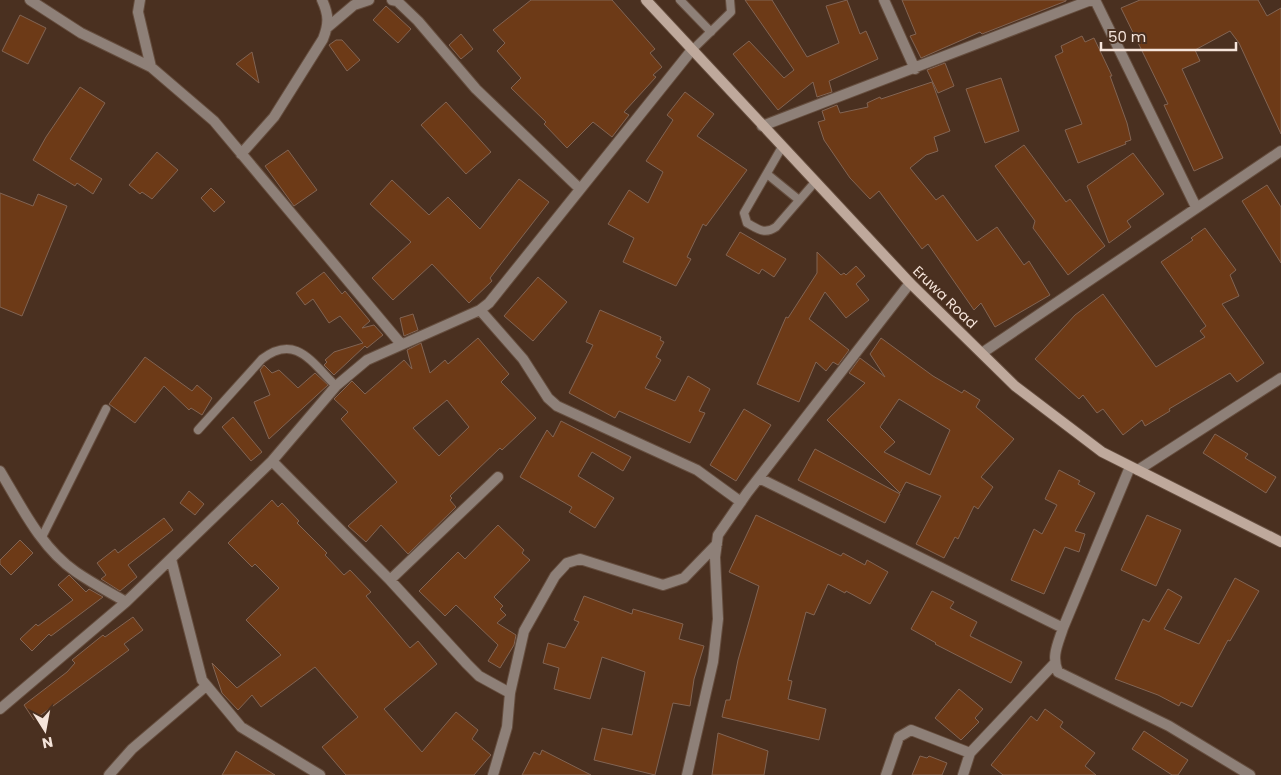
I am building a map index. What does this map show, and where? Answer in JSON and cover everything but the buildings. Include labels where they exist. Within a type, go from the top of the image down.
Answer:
[{"type":"main road","name":"Eruwa Road","points":[[646,0],[691,51],[910,283],[1015,386],[1069,429],[1102,452],[1281,542]]},
{"type":"street","points":[[30,0],[81,33],[151,67],[214,121],[401,344]]},
{"type":"street","points":[[140,0],[138,12],[151,67]]},
{"type":"street","points":[[241,154],[274,117],[323,39],[328,27],[328,13],[322,0]]},
{"type":"street","points":[[328,27],[354,5],[369,0]]},
{"type":"street","points":[[392,0],[397,1],[418,21],[476,89],[580,189]]},
{"type":"street","points":[[884,0],[915,69]]},
{"type":"street","points":[[762,126],[915,69],[1090,0]]},
{"type":"street","points":[[1095,0],[1196,207]]},
{"type":"street","points":[[0,709],[126,602],[272,461],[336,386],[367,360],[480,310],[489,303],[691,51]]},
{"type":"street","points":[[982,353],[1281,151]]},
{"type":"street","points":[[687,775],[713,662],[718,619],[715,557],[718,535],[759,478],[910,283]]},
{"type":"street","points":[[480,310],[524,359],[548,398],[557,406],[697,470],[741,502]]},
{"type":"street","points":[[1250,775],[1169,726],[1067,679],[1058,672],[1054,664],[1054,653],[1063,628],[1134,469],[1281,378]]},
{"type":"street","points":[[272,461],[390,580],[479,676],[510,693]]},
{"type":"street","points":[[0,471],[51,550],[75,572],[126,602]]},
{"type":"street","points":[[390,580],[498,477]]},
{"type":"street","points":[[759,478],[1063,628]]},
{"type":"street","points":[[493,775],[507,726],[510,693],[524,631],[555,576],[567,564],[580,559],[663,585],[684,578],[717,544]]},
{"type":"street","points":[[171,559],[194,656],[206,686],[241,727],[320,775]]},
{"type":"street","points":[[963,775],[970,753],[1054,664]]},
{"type":"street","points":[[109,775],[132,749],[206,686]]},
{"type":"street","points":[[886,775],[899,737],[907,731],[918,730],[970,753]]},
{"type":"lane","points":[[680,0],[711,32]]},
{"type":"lane","points":[[691,51],[731,12],[730,0]]},
{"type":"lane","points":[[782,147],[744,213],[747,223],[764,232],[770,231],[776,227],[815,182]]},
{"type":"lane","points":[[767,174],[799,200]]},
{"type":"lane","points":[[198,430],[262,358],[282,348],[294,348],[336,386]]},
{"type":"lane","points":[[42,537],[106,409]]}]
